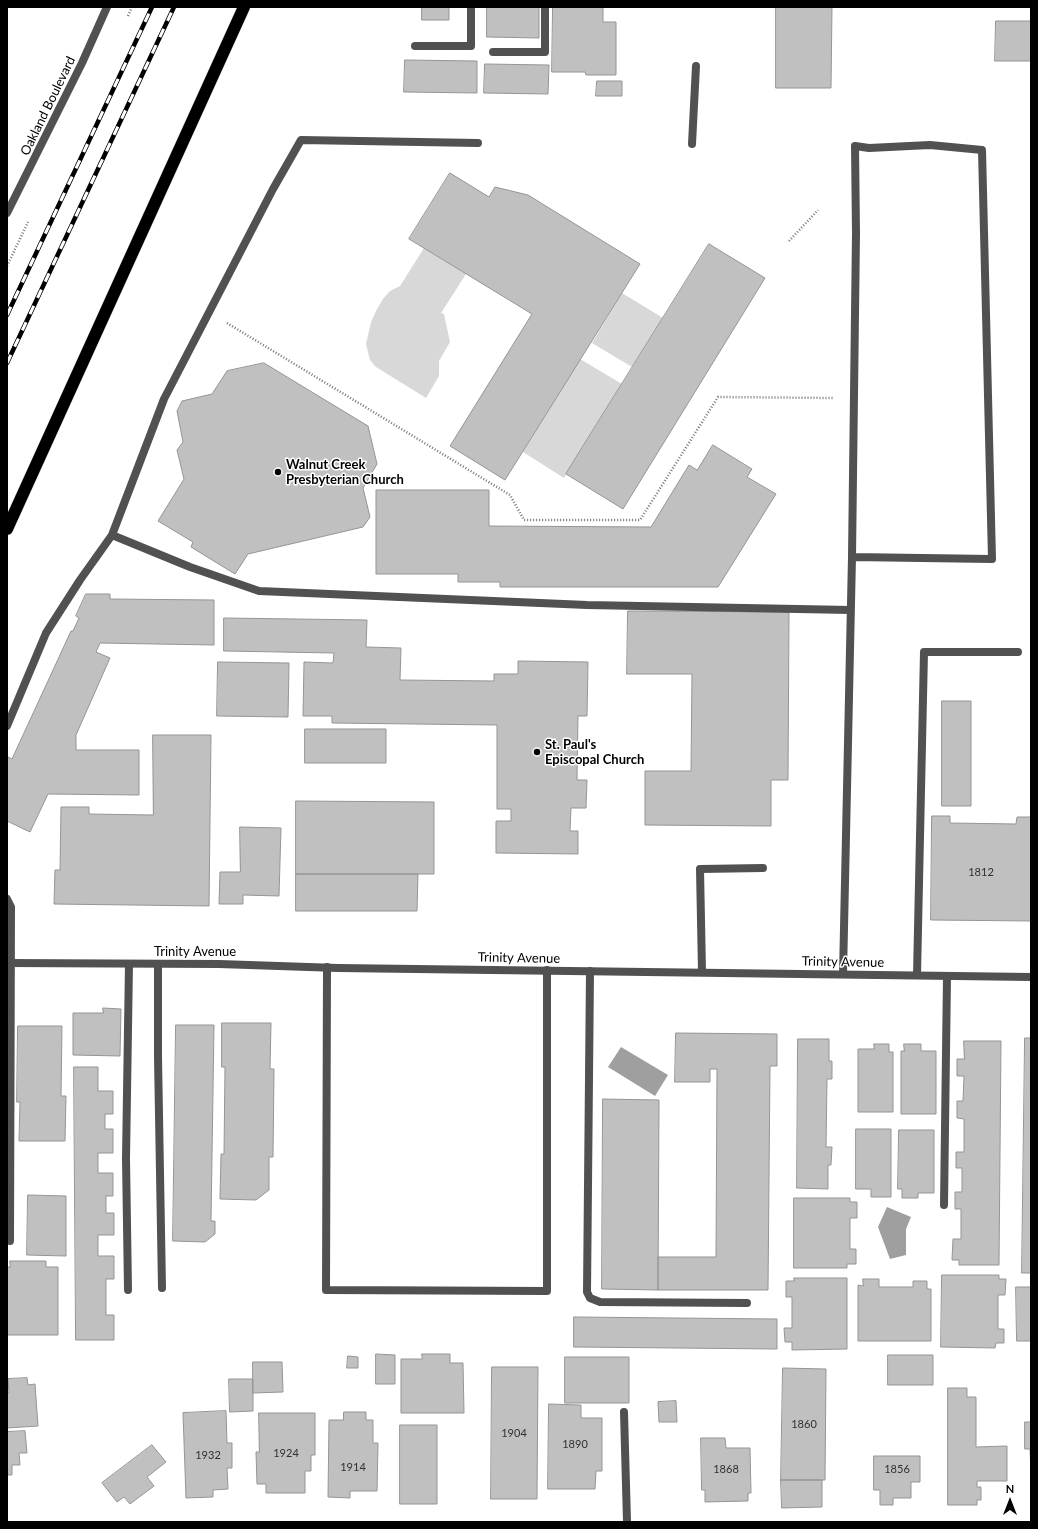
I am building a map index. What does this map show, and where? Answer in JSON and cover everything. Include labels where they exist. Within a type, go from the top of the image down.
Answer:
[{"type":"highway","points":[[7,529],[244,7]]},
{"type":"street","name":"Oakland Boulevard","points":[[7,213],[82,63],[107,7]]},
{"type":"street","points":[[415,46],[471,46],[472,7]]},
{"type":"street","points":[[493,52],[544,52],[545,7]]},
{"type":"street","points":[[692,144],[696,66]]},
{"type":"street","points":[[7,726],[46,633],[80,580],[112,535],[164,399],[273,189],[301,140],[478,143]]},
{"type":"street","points":[[843,974],[852,557],[856,233],[855,146],[869,148],[930,145],[982,150],[992,559],[852,557]]},
{"type":"street","points":[[112,535],[190,567],[259,591],[586,605],[850,610]]},
{"type":"street","points":[[917,976],[924,652],[1018,652]]},
{"type":"street","points":[[702,972],[700,869],[763,868]]},
{"type":"street","points":[[7,898],[11,907],[9,963],[10,1241]]},
{"type":"street","name":"Trinity Avenue","points":[[9,963],[219,964],[327,967],[1031,977]]},
{"type":"street","points":[[128,1290],[126,1158],[129,964]]},
{"type":"street","points":[[158,964],[162,1288]]},
{"type":"street","points":[[327,967],[326,1290],[547,1291],[548,970]]},
{"type":"street","points":[[590,971],[587,1292],[590,1298],[600,1302],[747,1303]]},
{"type":"street","points":[[944,1204],[947,976]]},
{"type":"street","points":[[624,1412],[627,1522]]},
{"type":"path","points":[[789,241],[818,210]]},
{"type":"path","points":[[209,313],[510,495],[524,520],[640,520],[718,396],[854,398]]},
{"type":"shaded area","points":[[424,248],[466,274],[441,313],[444,314],[450,342],[439,361],[439,376],[426,398],[376,367],[370,360],[366,344],[371,322],[383,299],[390,291],[400,286]]},
{"type":"shaded area","points":[[622,293],[663,318],[632,367],[592,343]]},
{"type":"shaded area","points":[[580,359],[622,384],[564,478],[523,452]]},
{"type":"shaded area","points":[[621,1047],[668,1075],[655,1096],[608,1067]]},
{"type":"shaded area","points":[[887,1207],[911,1217],[906,1229],[906,1255],[890,1259],[878,1227]]},
{"type":"building","points":[[422,7],[449,7],[449,20],[422,20]]},
{"type":"building","points":[[487,7],[539,7],[539,38],[487,37]]},
{"type":"building","points":[[553,7],[603,7],[603,22],[616,22],[616,75],[586,75],[585,72],[552,72]]},
{"type":"building","points":[[776,7],[832,7],[831,88],[776,88]]},
{"type":"building","points":[[996,21],[1031,21],[1031,61],[995,61]]},
{"type":"building","points":[[405,60],[477,61],[477,93],[404,92]]},
{"type":"building","points":[[485,64],[549,65],[548,94],[484,93]]},
{"type":"building","points":[[597,81],[622,81],[622,96],[596,96]]},
{"type":"building","points":[[450,173],[489,197],[495,187],[528,195],[640,264],[505,480],[450,446],[532,314],[409,239]]},
{"type":"building","points":[[709,244],[765,278],[623,509],[566,474]]},
{"type":"building","name":"Walnut Creek Presbyterian Church","points":[[264,363],[368,426],[377,464],[363,488],[370,517],[363,527],[248,554],[235,574],[191,547],[193,542],[158,521],[184,479],[177,450],[183,442],[177,411],[182,401],[212,394],[227,371]]},
{"type":"building","points":[[713,445],[752,469],[747,477],[776,494],[718,587],[500,587],[500,582],[458,582],[458,574],[376,574],[376,490],[489,490],[489,526],[651,527],[689,465],[697,470]]},
{"type":"building","points":[[86,594],[110,594],[110,599],[214,600],[214,645],[100,643],[96,652],[110,658],[76,735],[76,750],[139,750],[139,795],[48,794],[30,832],[7,821],[7,760],[8,757],[12,759],[71,631],[73,631],[79,618],[76,616]]},
{"type":"building","points":[[628,611],[789,612],[788,780],[771,780],[771,826],[645,825],[645,771],[691,771],[692,674],[627,674]]},
{"type":"building","name":"St. Paul's Episcopal Church","points":[[224,618],[367,620],[366,647],[401,648],[400,680],[494,681],[494,674],[518,674],[518,661],[588,662],[587,716],[578,716],[577,780],[587,780],[586,808],[571,808],[570,831],[578,831],[578,854],[496,853],[496,821],[511,821],[511,809],[497,809],[497,725],[332,723],[332,716],[303,716],[304,662],[333,663],[334,653],[224,651]]},
{"type":"building","points":[[218,662],[289,663],[288,717],[217,716]]},
{"type":"building","points":[[942,701],[971,701],[971,806],[942,806]]},
{"type":"building","points":[[305,729],[386,729],[386,763],[305,763]]},
{"type":"building","points":[[153,735],[211,735],[209,906],[54,904],[55,870],[60,870],[61,807],[89,807],[89,814],[153,815]]},
{"type":"building","points":[[296,801],[434,802],[434,874],[296,874]]},
{"type":"building","points":[[932,816],[950,816],[950,823],[1016,824],[1017,817],[1031,817],[1031,921],[931,920]]},
{"type":"building","points":[[240,827],[281,828],[279,896],[243,895],[243,904],[219,904],[220,872],[240,872]]},
{"type":"building","points":[[296,874],[418,874],[417,911],[296,911]]},
{"type":"building","points":[[103,1008],[121,1009],[120,1056],[73,1055],[73,1013],[103,1013]]},
{"type":"building","points":[[222,1023],[271,1023],[270,1069],[274,1069],[273,1157],[269,1157],[269,1190],[256,1200],[220,1199],[221,1154],[224,1154],[225,1067],[222,1067]]},
{"type":"building","points":[[176,1025],[214,1025],[211,1221],[215,1221],[215,1234],[205,1242],[173,1241]]},
{"type":"building","points":[[18,1026],[62,1026],[61,1096],[66,1096],[65,1141],[19,1141],[20,1102],[17,1102]]},
{"type":"building","points":[[676,1033],[777,1034],[777,1066],[770,1066],[768,1290],[658,1290],[658,1257],[716,1257],[717,1069],[710,1069],[710,1082],[675,1082]]},
{"type":"building","points":[[1025,1038],[1031,1038],[1031,1273],[1022,1273]]},
{"type":"building","points":[[798,1039],[829,1039],[829,1061],[832,1061],[832,1079],[827,1079],[826,1147],[832,1147],[831,1165],[828,1165],[828,1189],[797,1188]]},
{"type":"building","points":[[964,1041],[1001,1041],[999,1265],[959,1265],[959,1260],[952,1260],[953,1239],[961,1239],[961,1209],[955,1209],[955,1192],[962,1192],[962,1168],[956,1168],[956,1152],[964,1152],[964,1119],[957,1118],[957,1101],[963,1101],[964,1076],[957,1076],[957,1059],[964,1059]]},
{"type":"building","points":[[874,1044],[889,1044],[889,1052],[893,1052],[893,1112],[858,1112],[858,1049],[874,1049]]},
{"type":"building","points":[[904,1044],[921,1044],[921,1051],[936,1051],[936,1114],[901,1114],[901,1051],[904,1051]]},
{"type":"building","points":[[74,1067],[98,1067],[98,1091],[113,1091],[113,1114],[105,1114],[105,1129],[113,1129],[113,1153],[98,1153],[98,1173],[113,1173],[113,1196],[106,1196],[106,1213],[114,1213],[114,1235],[98,1235],[98,1256],[114,1256],[114,1279],[106,1279],[106,1315],[114,1315],[114,1340],[76,1340]]},
{"type":"building","points":[[603,1099],[659,1100],[658,1290],[602,1289]]},
{"type":"building","points":[[856,1129],[891,1129],[891,1197],[871,1197],[871,1189],[856,1189]]},
{"type":"building","points":[[899,1130],[934,1130],[934,1193],[918,1193],[918,1198],[902,1198],[902,1189],[898,1189]]},
{"type":"building","points":[[28,1195],[66,1196],[66,1256],[27,1255]]},
{"type":"building","points":[[794,1198],[850,1198],[850,1202],[857,1202],[857,1218],[850,1218],[850,1249],[856,1249],[856,1264],[847,1264],[847,1268],[794,1268]]},
{"type":"building","points":[[10,1261],[46,1261],[46,1267],[58,1267],[58,1335],[7,1335],[7,1267],[10,1267]]},
{"type":"building","points":[[942,1275],[999,1275],[999,1279],[1006,1279],[1005,1295],[998,1295],[998,1329],[1004,1329],[1004,1343],[996,1343],[995,1348],[941,1347]]},
{"type":"building","points":[[794,1278],[847,1278],[847,1349],[792,1350],[792,1342],[785,1342],[784,1328],[792,1328],[792,1297],[786,1297],[786,1281],[794,1281]]},
{"type":"building","points":[[863,1279],[879,1279],[879,1287],[913,1287],[913,1281],[927,1281],[927,1289],[931,1289],[931,1341],[858,1341],[858,1285],[863,1286]]},
{"type":"building","points":[[1016,1287],[1031,1287],[1031,1341],[1017,1341]]},
{"type":"building","points":[[574,1317],[777,1319],[777,1349],[574,1347]]},
{"type":"building","points":[[376,1354],[395,1355],[395,1384],[376,1384]]},
{"type":"building","points":[[422,1354],[450,1354],[450,1363],[463,1363],[464,1413],[401,1413],[401,1359],[422,1359]]},
{"type":"building","points":[[888,1355],[933,1355],[933,1385],[888,1385]]},
{"type":"building","points":[[348,1356],[358,1357],[358,1368],[347,1368]]},
{"type":"building","points":[[565,1357],[629,1357],[629,1403],[565,1403]]},
{"type":"building","points":[[253,1362],[282,1362],[283,1392],[253,1393]]},
{"type":"building","points":[[492,1367],[538,1367],[537,1499],[491,1499]]},
{"type":"building","points":[[783,1368],[826,1369],[825,1480],[781,1480]]},
{"type":"building","points":[[27,1378],[28,1385],[35,1384],[38,1426],[7,1428],[7,1393],[9,1393],[8,1379]]},
{"type":"building","points":[[229,1379],[253,1379],[253,1411],[230,1412]]},
{"type":"building","points":[[948,1388],[967,1388],[967,1397],[976,1397],[976,1447],[1007,1446],[1007,1481],[977,1481],[977,1487],[981,1487],[981,1500],[977,1500],[977,1505],[948,1505]]},
{"type":"building","points":[[676,1401],[677,1422],[659,1422],[658,1402]]},
{"type":"building","points":[[549,1404],[581,1405],[581,1418],[602,1418],[602,1471],[596,1471],[595,1489],[548,1489]]},
{"type":"building","points":[[226,1411],[227,1443],[232,1443],[232,1468],[227,1468],[228,1489],[213,1490],[213,1497],[186,1498],[183,1413]]},
{"type":"building","points":[[344,1412],[366,1412],[366,1420],[373,1420],[373,1443],[378,1443],[377,1491],[350,1491],[350,1498],[328,1497],[329,1420],[343,1420]]},
{"type":"building","points":[[259,1413],[315,1413],[315,1455],[311,1455],[311,1471],[305,1471],[305,1493],[266,1493],[266,1484],[257,1484],[256,1452],[259,1452]]},
{"type":"building","points":[[1025,1422],[1031,1422],[1031,1472],[1030,1449],[1025,1449]]},
{"type":"building","points":[[400,1425],[437,1425],[437,1504],[400,1504]]},
{"type":"building","points":[[25,1431],[27,1453],[19,1453],[20,1465],[12,1465],[12,1475],[7,1475],[7,1432]]},
{"type":"building","points":[[701,1438],[725,1438],[726,1448],[750,1448],[751,1493],[748,1493],[748,1501],[705,1502],[705,1490],[702,1490]]},
{"type":"building","points":[[152,1445],[166,1462],[147,1477],[154,1486],[130,1504],[124,1497],[117,1502],[102,1483]]},
{"type":"building","points":[[874,1456],[920,1456],[920,1482],[911,1482],[911,1498],[893,1498],[893,1505],[880,1505],[880,1490],[874,1490]]},
{"type":"building","points":[[781,1480],[822,1480],[822,1507],[782,1508]]},
{"type":"railway","points":[[7,315],[152,7]]},
{"type":"railway","points":[[7,363],[174,7]]},
{"type":"place","name":"Walnut Creek Presbyterian Church","points":[[278,472]]},
{"type":"place","name":"St. Paul's Episcopal Church","points":[[537,752]]}]
